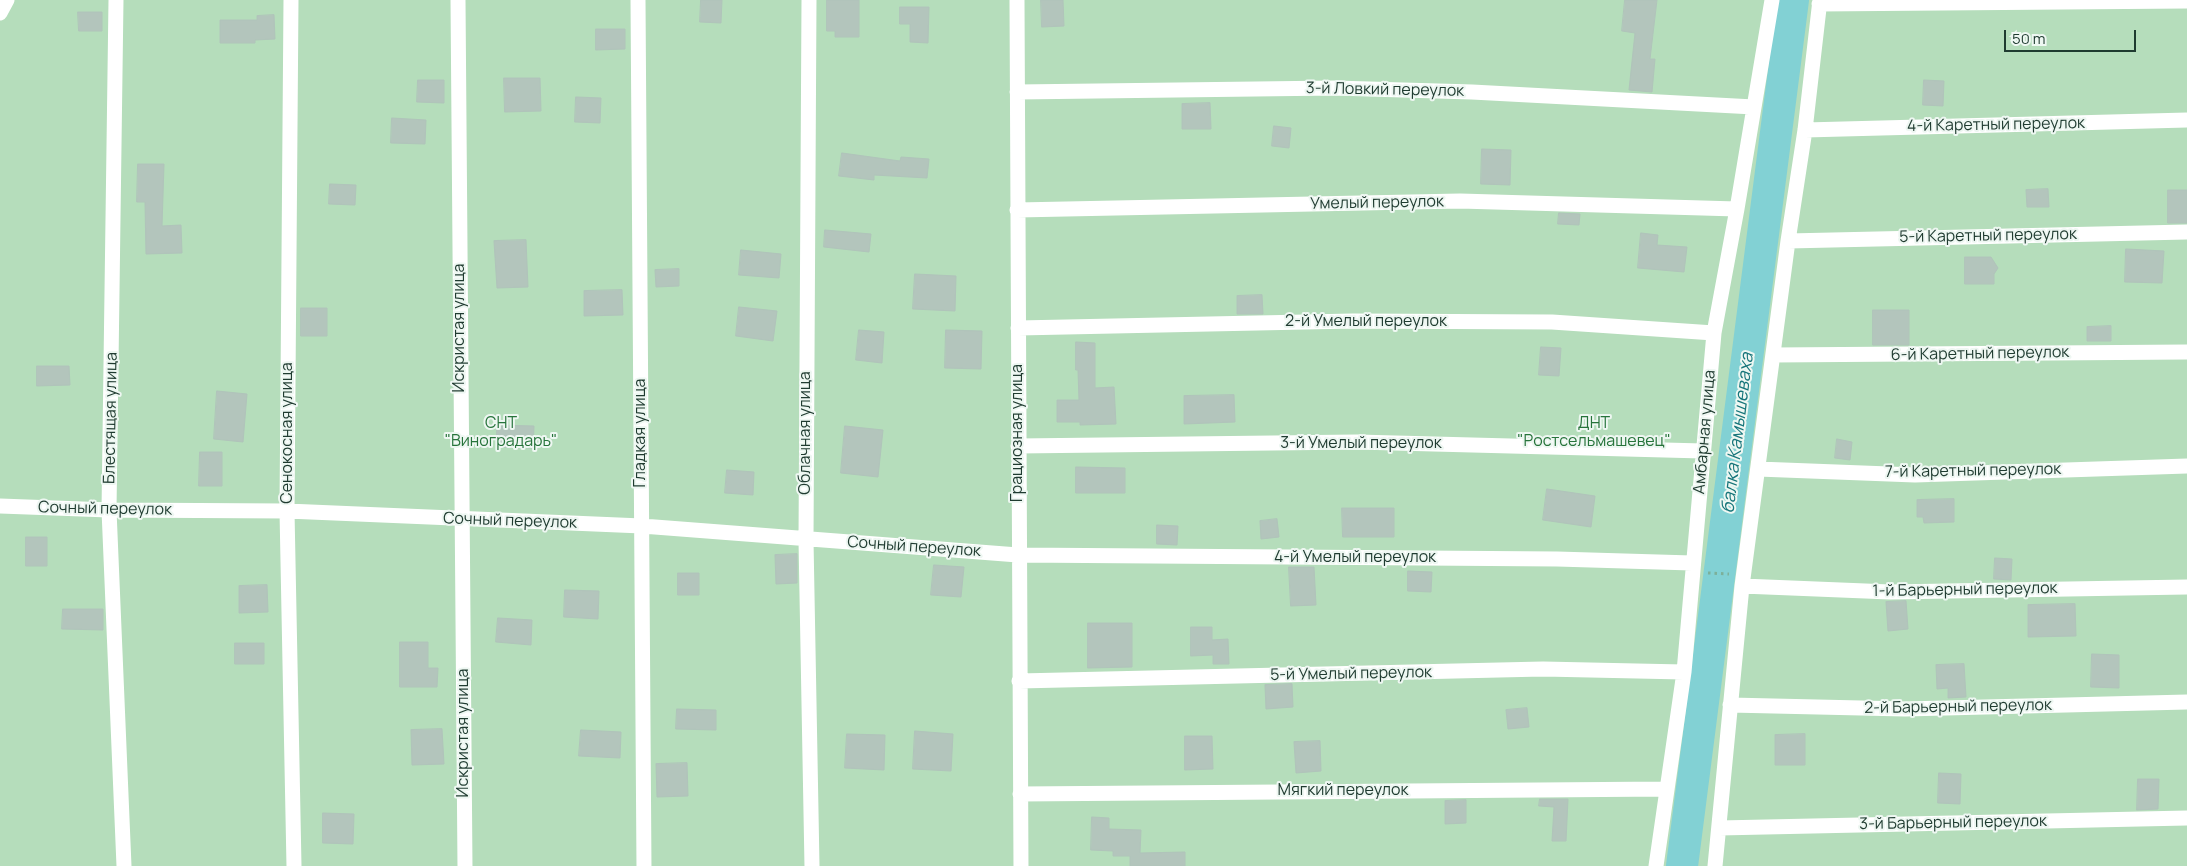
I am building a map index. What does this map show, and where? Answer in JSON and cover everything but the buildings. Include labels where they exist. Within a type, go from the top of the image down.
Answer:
[{"type":"street","points":[[0,13],[7,0]]},
{"type":"street","name":"Блестящая улица","points":[[116,0],[109,510],[124,866]]},
{"type":"street","name":"Сенокосная улица","points":[[291,0],[287,512],[294,866]]},
{"type":"street","name":"Искристая улица","points":[[458,0],[465,866]]},
{"type":"street","name":"Гладкая улица","points":[[638,0],[644,866]]},
{"type":"street","name":"Облачная улица","points":[[809,0],[806,540],[812,866]]},
{"type":"street","name":"Грациозная улица","points":[[1017,0],[1018,555],[1021,866]]},
{"type":"street","name":"Амбарная улица","points":[[1656,866],[1684,672],[1714,333],[1772,0]]},
{"type":"street","points":[[1715,866],[1744,580],[1788,241],[1805,130],[1820,2],[2187,1]]},
{"type":"street","name":"3-й Ловкий переулок","points":[[1017,92],[1335,88],[1472,92],[1754,108]]},
{"type":"street","name":"4-й Каретный переулок","points":[[1805,130],[2187,120]]},
{"type":"street","name":"Умелый переулок","points":[[1017,210],[1460,201],[1737,209]]},
{"type":"street","name":"5-й Каретный переулок","points":[[1788,241],[2187,232]]},
{"type":"street","name":"2-й Умелый переулок","points":[[1018,328],[1353,321],[1542,322],[1714,333]]},
{"type":"street","name":"6-й Каретный переулок","points":[[1773,356],[2187,352]]},
{"type":"street","name":"3-й Умелый переулок","points":[[1018,446],[1357,442],[1703,450]]},
{"type":"street","name":"7-й Каретный переулок","points":[[1758,469],[1915,475],[2187,466]]},
{"type":"street","name":"Сочный переулок","points":[[0,506],[109,510],[287,512],[642,526],[1018,555]]},
{"type":"street","name":"4-й Умелый переулок","points":[[1018,555],[1558,559],[1693,568]]},
{"type":"street","name":"1-й Барьерный переулок","points":[[1744,580],[1890,592],[2187,587]]},
{"type":"street","name":"5-й Умелый переулок","points":[[1019,681],[1543,669],[1684,672]]},
{"type":"street","name":"2-й Барьерный переулок","points":[[1730,705],[1905,709],[2187,702]]},
{"type":"street","name":"Мягкий переулок","points":[[1020,794],[1666,789]]},
{"type":"street","name":"3-й Барьерный переулок","points":[[1719,828],[2187,818]]},
{"type":"path","points":[[1693,568],[1744,580]]},
{"type":"green space","points":[[0,0],[2187,0],[2187,866],[0,866]]},
{"type":"waterway","name":"балка Камышеваха","points":[[1682,866],[1793,0]]},
{"type":"park label","name":"СНТ \"Виноградарь\"","points":[[501,433]]},
{"type":"park label","name":"ДНТ \"Ростсельмашевец\"","points":[[1594,433]]}]
